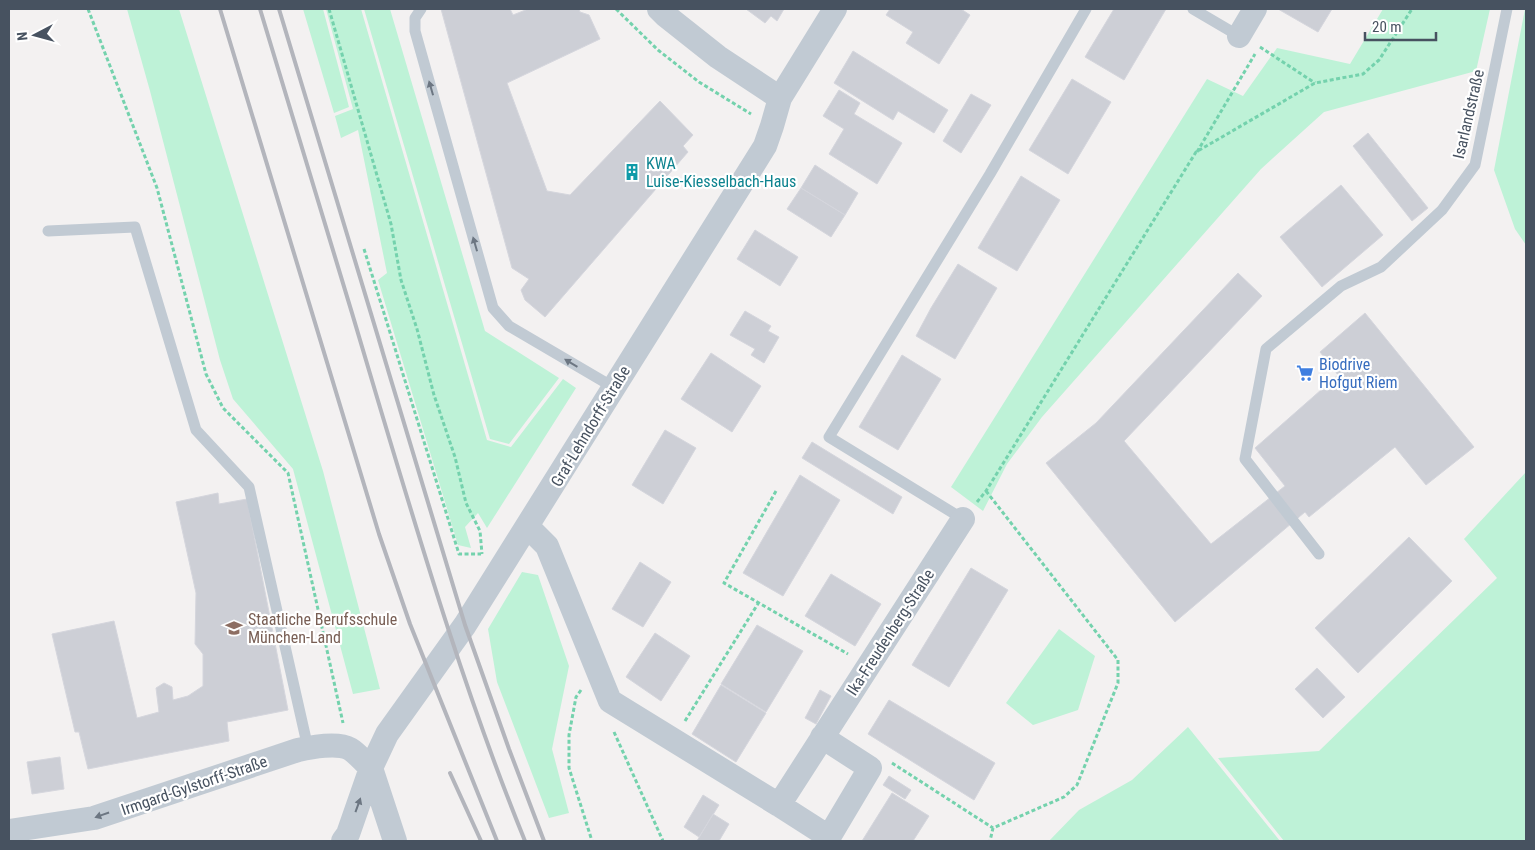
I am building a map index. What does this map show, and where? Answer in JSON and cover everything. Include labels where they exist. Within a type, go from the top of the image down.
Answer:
[{"type":"street","points":[[659,9],[718,57],[780,98]]},
{"type":"street","name":"Graf-Lehndorff-Straße","points":[[343,841],[348,834],[371,768],[387,734],[465,625],[765,146],[780,98],[836,9]]},
{"type":"street","points":[[1239,36],[1255,9]]},
{"type":"street","name":"Ika-Freudenberg-Straße","points":[[779,805],[963,519]]},
{"type":"street","points":[[528,526],[547,546],[610,701],[830,837],[870,768],[822,737]]},
{"type":"street","name":"Irmgard-Gylstorff-Straße","points":[[9,831],[94,818],[303,749],[333,745],[349,748]]},
{"type":"street","points":[[349,748],[371,768],[395,841]]},
{"type":"lane","points":[[421,9],[416,18],[415,31],[493,308],[509,326],[613,387]]},
{"type":"lane","points":[[963,519],[830,437],[990,174],[1086,9]]},
{"type":"lane","points":[[1194,9],[1239,36]]},
{"type":"lane","name":"Isarlandstraße","points":[[1319,554],[1245,459],[1266,349],[1341,286],[1381,268],[1442,210],[1475,165],[1507,9]]},
{"type":"lane","points":[[48,231],[135,227],[196,430],[249,487],[303,749]]},
{"type":"path","points":[[88,9],[157,188],[206,374],[223,408],[288,473],[349,748]]},
{"type":"path","points":[[330,9],[391,224],[402,280],[434,395],[455,457],[466,503],[480,530],[482,554],[459,554],[364,249]]},
{"type":"path","points":[[616,9],[658,50],[699,82],[772,126]]},
{"type":"path","points":[[1196,152],[1316,82],[1363,74],[1379,60],[1412,9]]},
{"type":"path","points":[[963,519],[986,491],[1260,47],[1316,82]]},
{"type":"path","points":[[776,491],[724,583],[868,666]]},
{"type":"path","points":[[986,491],[1118,660],[1118,683],[1078,786],[1064,797],[993,828]]},
{"type":"path","points":[[674,739],[759,602]]},
{"type":"path","points":[[592,841],[569,768],[569,735],[576,697],[597,671]]},
{"type":"path","points":[[610,701],[610,721],[663,841]]},
{"type":"path","points":[[870,768],[880,755],[993,828]]},
{"type":"path","points":[[990,841],[993,828]]},
{"type":"green space","points":[[127,9],[179,9],[323,471],[380,689],[353,694],[293,469],[233,399],[220,360]]},
{"type":"green space","points":[[303,9],[323,9],[349,107],[334,113]]},
{"type":"green space","points":[[326,9],[361,9],[487,440],[511,447],[563,379],[576,388],[487,528],[478,513],[465,527],[471,548],[458,545],[378,280],[387,273],[358,130],[341,138],[335,116],[353,109]]},
{"type":"green space","points":[[364,9],[390,9],[485,331],[559,378],[509,444],[490,439]]},
{"type":"green space","points":[[1383,9],[1490,9],[1476,71],[1324,112],[1261,169],[1042,417],[1007,464],[983,511],[951,487],[1207,79],[1243,96],[1277,48],[1350,64]]},
{"type":"green space","points":[[1525,9],[1526,245],[1515,229],[1494,170]]},
{"type":"green space","points":[[1526,472],[1526,841],[1284,841],[1218,758],[1319,751],[1497,578],[1464,539]]},
{"type":"green space","points":[[522,572],[538,575],[569,666],[552,749],[569,813],[549,818],[497,682],[488,629]]},
{"type":"green space","points":[[1059,629],[1095,656],[1078,710],[1033,725],[1006,703]]},
{"type":"green space","points":[[1188,727],[1280,841],[1049,841],[1079,810],[1132,780]]},
{"type":"building","name":"KWA Luise-Kiesselbach-Haus","points":[[441,9],[510,9],[513,15],[528,9],[579,9],[580,12],[589,15],[600,39],[507,83],[547,191],[570,195],[660,101],[693,135],[683,146],[688,152],[545,317],[525,300],[521,290],[529,279],[512,268]]},
{"type":"building","points":[[746,9],[784,9],[777,21],[771,16],[765,23]]},
{"type":"building","points":[[890,9],[961,9],[970,15],[939,64],[906,43],[913,32],[886,15]]},
{"type":"building","points":[[1114,9],[1166,9],[1124,80],[1085,57]]},
{"type":"building","points":[[1278,9],[1332,9],[1318,32]]},
{"type":"building","points":[[853,51],[948,110],[934,133],[898,111],[893,120],[834,83]]},
{"type":"building","points":[[1072,79],[1111,102],[1068,174],[1029,150]]},
{"type":"building","points":[[839,90],[860,103],[854,114],[902,143],[877,184],[829,154],[844,129],[823,116]]},
{"type":"building","points":[[971,94],[991,105],[961,153],[943,141]]},
{"type":"building","points":[[1368,133],[1428,208],[1412,221],[1353,146]]},
{"type":"building","points":[[815,165],[858,193],[845,215],[801,188]]},
{"type":"building","points":[[1021,176],[1060,200],[1017,271],[978,248]]},
{"type":"building","points":[[1341,185],[1383,235],[1322,287],[1280,237]]},
{"type":"building","points":[[801,188],[845,215],[831,237],[787,209]]},
{"type":"building","points":[[755,230],[798,257],[780,286],[737,259]]},
{"type":"building","points":[[958,264],[997,288],[955,359],[916,336]]},
{"type":"building","points":[[1238,273],[1262,296],[1124,441],[1211,544],[1285,486],[1255,448],[1338,375],[1320,352],[1365,313],[1474,447],[1426,485],[1395,447],[1309,517],[1305,512],[1175,622],[1046,463],[1096,423]]},
{"type":"building","points":[[745,311],[771,326],[768,331],[779,337],[764,363],[751,355],[755,349],[730,335]]},
{"type":"building","points":[[711,353],[761,386],[732,432],[681,399]]},
{"type":"building","points":[[902,355],[941,379],[898,450],[859,427]]},
{"type":"building","points":[[665,430],[696,448],[663,504],[632,485]]},
{"type":"building","points":[[812,442],[902,497],[893,514],[802,458]]},
{"type":"building","points":[[800,475],[840,500],[783,596],[743,573]]},
{"type":"building","name":"Staatliche Berufsschule München-Land","points":[[218,493],[219,504],[247,499],[288,710],[227,722],[229,741],[88,769],[79,732],[75,732],[52,634],[114,621],[137,718],[159,712],[156,688],[164,683],[172,687],[173,700],[188,696],[203,686],[203,654],[195,644],[196,593],[176,502]]},
{"type":"building","points":[[1409,537],[1452,581],[1358,673],[1315,628]]},
{"type":"building","points":[[640,562],[671,582],[643,627],[612,609]]},
{"type":"building","points":[[971,568],[1008,590],[949,687],[912,665]]},
{"type":"building","points":[[831,574],[881,604],[855,646],[805,616]]},
{"type":"building","points":[[757,625],[803,651],[766,712],[721,684]]},
{"type":"building","points":[[655,633],[690,656],[661,701],[626,677]]},
{"type":"building","points":[[1317,668],[1345,697],[1323,718],[1295,689]]},
{"type":"building","points":[[721,685],[766,713],[736,762],[692,734]]},
{"type":"building","points":[[820,690],[831,696],[816,724],[805,718]]},
{"type":"building","points":[[889,700],[995,763],[974,800],[868,734]]},
{"type":"building","points":[[60,757],[64,789],[32,794],[27,762]]},
{"type":"building","points":[[889,776],[911,790],[905,799],[883,785]]},
{"type":"building","points":[[892,793],[929,816],[913,841],[862,841]]},
{"type":"building","points":[[703,795],[719,805],[699,837],[684,827]]},
{"type":"building","points":[[713,814],[729,824],[719,841],[697,841]]},
{"type":"railway","points":[[220,9],[379,534],[410,624],[497,841]]},
{"type":"railway","points":[[260,9],[429,569],[484,733],[525,841]]},
{"type":"railway","points":[[279,9],[465,625],[544,841]]},
{"type":"railway","points":[[450,773],[481,841]]},
{"type":"place","name":"KWA Luise-Kiesselbach-Haus","points":[[632,172]]},
{"type":"place","name":"Biodrive Hofgut Riem","points":[[1305,373]]},
{"type":"place","name":"Staatliche Berufsschule München-Land","points":[[234,628]]}]
